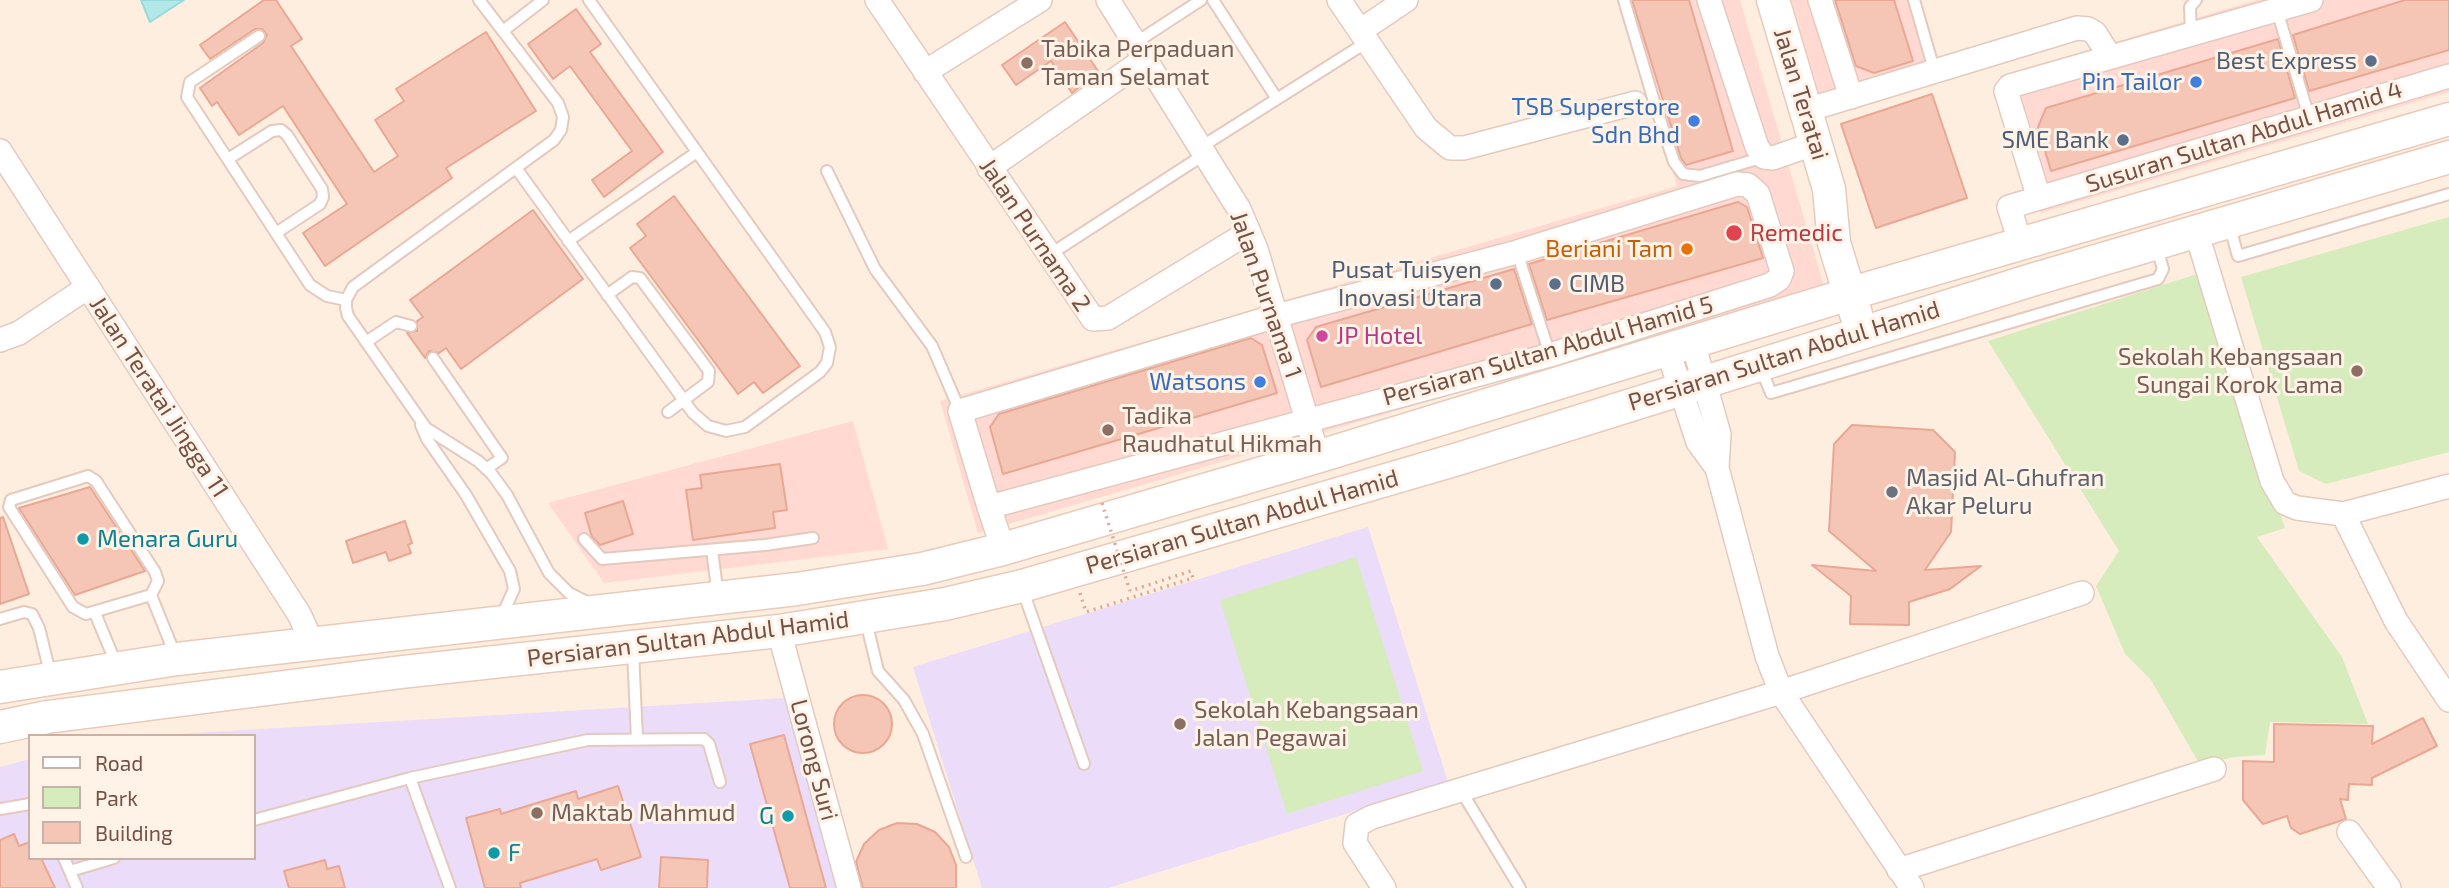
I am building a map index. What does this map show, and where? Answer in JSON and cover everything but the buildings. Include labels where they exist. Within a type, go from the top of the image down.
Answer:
[{"type":"main road","name":"Jalan Teratai","points":[[1773,0],[1829,189],[1854,238],[1859,291],[1871,329]]},
{"type":"main road","name":"Persiaran Sultan Abdul Hamid","points":[[0,687],[177,659],[721,598],[922,569],[1318,457],[1859,291],[2449,118]]},
{"type":"main road","name":"Persiaran Sultan Abdul Hamid","points":[[18,727],[402,672],[727,638],[946,604],[1022,586],[1458,458],[1871,329],[2449,157]]},
{"type":"main road","points":[[721,598],[727,638]]},
{"type":"street","name":"Jalan Purnama 2","points":[[877,0],[1089,317],[1097,321],[1108,318],[1249,232]]},
{"type":"street","points":[[925,72],[1040,0]]},
{"type":"street","name":"Jalan Purnama 1","points":[[1108,0],[1236,203],[1249,232],[1318,457]]},
{"type":"street","points":[[1339,0],[1426,128],[1450,148],[1464,148],[1634,103]]},
{"type":"street","points":[[1364,36],[1406,0]]},
{"type":"street","points":[[1709,0],[1757,147],[1764,157],[1773,158],[1816,143]]},
{"type":"street","points":[[1820,0],[1851,97]]},
{"type":"street","points":[[2039,198],[2007,91],[2011,86],[2311,0]]},
{"type":"street","points":[[1807,110],[2077,28],[2095,33],[2110,57]]},
{"type":"street","points":[[989,168],[1140,51]]},
{"type":"street","name":"Susuran Sultan Abdul Hamid 4","points":[[2021,245],[2009,207],[2449,76]]},
{"type":"street","name":"Jalan Teratai Jingga 11","points":[[0,151],[293,604],[313,644]]},
{"type":"street","name":"Persiaran Sultan Abdul Hamid 5","points":[[989,507],[1550,355],[1770,285],[1779,279],[1782,271],[1758,194],[1748,185],[1737,184],[1517,252]]},
{"type":"street","points":[[2196,231],[2278,494],[2286,503],[2297,508],[2343,514],[2449,486]]},
{"type":"street","points":[[1003,548],[960,411],[1276,316],[1517,252]]},
{"type":"street","points":[[0,340],[19,333],[88,287]]},
{"type":"street","points":[[1680,347],[1692,385],[1719,434],[1717,468],[1767,656],[1781,691],[1906,879],[2214,769]]},
{"type":"street","points":[[2343,514],[2396,621],[2449,700]]},
{"type":"street","points":[[1384,888],[1355,843],[1357,825],[1372,817],[1781,691],[2082,593]]},
{"type":"street","name":"Lorong Suri","points":[[779,631],[849,888]]},
{"type":"street","points":[[2349,832],[2389,888]]},
{"type":"lane","points":[[479,0],[558,103],[563,117],[561,130],[554,140],[353,287],[346,300],[348,316],[433,435],[486,468],[507,495],[542,561],[558,584],[580,600],[621,609]]},
{"type":"lane","points":[[503,31],[543,0]]},
{"type":"lane","points":[[516,168],[684,400],[708,426],[726,431],[745,427],[820,372],[827,363],[830,347],[825,332],[589,0]]},
{"type":"lane","points":[[1140,51],[1200,0]]},
{"type":"lane","points":[[1213,0],[1277,99]]},
{"type":"lane","points":[[1624,0],[1670,149],[1683,174],[1700,176],[1764,157]]},
{"type":"lane","points":[[1914,0],[1936,73]]},
{"type":"lane","points":[[2191,35],[2190,7],[2196,0]]},
{"type":"lane","points":[[2277,10],[2309,117]]},
{"type":"lane","points":[[259,36],[190,82],[186,88],[187,97],[310,285],[327,296],[346,300]]},
{"type":"lane","points":[[1048,255],[1277,99],[1364,36]]},
{"type":"lane","points":[[228,159],[276,129],[284,132],[322,189],[322,201],[276,233]]},
{"type":"lane","points":[[568,241],[697,152]]},
{"type":"lane","points":[[827,171],[875,269],[918,324],[938,357],[960,411]]},
{"type":"lane","points":[[2228,221],[2238,256],[2449,194]]},
{"type":"lane","points":[[1759,364],[1771,393],[2158,279],[2164,269],[2156,243]]},
{"type":"lane","points":[[1517,252],[1550,355]]},
{"type":"lane","points":[[607,295],[632,277],[640,278],[709,371],[708,382],[668,412]]},
{"type":"lane","points":[[366,342],[396,322],[411,326]]},
{"type":"lane","points":[[433,358],[502,458],[486,468]]},
{"type":"lane","points":[[420,420],[427,439],[466,495],[510,571],[514,589],[509,606],[498,623]]},
{"type":"lane","points":[[83,477],[93,479],[155,572],[158,581],[150,595],[95,613],[81,613],[74,607],[10,513],[11,500],[83,477]]},
{"type":"lane","points":[[584,538],[602,559],[813,538]]},
{"type":"lane","points":[[712,550],[721,598]]},
{"type":"lane","points":[[1022,586],[1084,764]]},
{"type":"lane","points":[[150,595],[177,659]]},
{"type":"lane","points":[[0,619],[24,612],[32,614],[39,628],[52,679]]},
{"type":"lane","points":[[95,613],[118,668]]},
{"type":"lane","points":[[865,617],[878,671],[915,715],[966,856]]},
{"type":"lane","points":[[633,646],[637,739]]},
{"type":"lane","points":[[256,819],[410,778],[588,740],[704,739],[709,744],[720,782]]},
{"type":"lane","points":[[410,778],[450,888]]},
{"type":"lane","points":[[1460,788],[1520,888]]},
{"type":"lane","points":[[0,809],[28,804]]},
{"type":"lane","points":[[65,860],[77,888]]},
{"type":"lane","points":[[70,871],[107,860]]},
{"type":"path","points":[[1073,571],[1086,612],[1194,578],[1191,571],[1130,591],[1102,503]]},
{"type":"shaded area","points":[[1623,0],[1740,0],[1824,286],[978,533],[940,401],[1677,186]]},
{"type":"shaded area","points":[[1787,0],[1920,0],[1939,62],[1818,99]]},
{"type":"shaded area","points":[[2257,0],[2449,0],[2449,92],[2041,213],[2000,76]]},
{"type":"shaded area","points":[[853,421],[888,549],[604,583],[548,503]]},
{"type":"shaded area","name":"Sekolah Kebangsaan Jalan Pegawai","points":[[1368,527],[1448,782],[1108,888],[982,888],[913,667]]},
{"type":"shaded area","name":"Maktab Mahmud","points":[[786,698],[842,888],[0,888],[0,767],[28,760],[28,860],[256,860],[256,734],[177,734]]},
{"type":"green space","name":"Sekolah Kebangsaan Sungai Korok Lama","points":[[2449,217],[2449,452],[2326,484],[2299,471],[2241,277]]},
{"type":"green space","points":[[2200,273],[2285,528],[2257,537],[2342,657],[2368,724],[2270,722],[2265,755],[2234,757],[2200,765],[2151,680],[2125,654],[2096,586],[2119,551],[1988,341]]},
{"type":"green space","points":[[1356,557],[1423,771],[1287,814],[1220,600]]},
{"type":"water","points":[[141,0],[184,0],[150,22]]},
{"type":"place","name":"Best Express","points":[[2371,61]]},
{"type":"place","name":"Tabika Perpaduan Taman Selamat","points":[[1027,63]]},
{"type":"place","name":"Pin Tailor","points":[[2196,82]]},
{"type":"place","name":"TSB Superstore Sdn Bhd","points":[[1694,121]]},
{"type":"place","name":"SME Bank","points":[[2123,140]]},
{"type":"place","name":"Remedic","points":[[1734,233]]},
{"type":"place","name":"Beriani Tam","points":[[1687,249]]},
{"type":"place","name":"Pusat Tuisyen Inovasi Utara","points":[[1496,284]]},
{"type":"place","name":"CIMB","points":[[1555,284]]},
{"type":"place","name":"JP Hotel","points":[[1322,336]]},
{"type":"place","name":"Sekolah Kebangsaan Sungai Korok Lama","points":[[2357,371]]},
{"type":"place","name":"Watsons","points":[[1260,382]]},
{"type":"place","name":"Tadika Raudhatul Hikmah","points":[[1108,430]]},
{"type":"place","name":"Masjid Al-Ghufran Akar Peluru","points":[[1892,492]]},
{"type":"place","name":"Menara Guru","points":[[83,539]]},
{"type":"place","name":"Sekolah Kebangsaan Jalan Pegawai","points":[[1180,724]]},
{"type":"place","name":"Maktab Mahmud","points":[[537,813]]},
{"type":"place","name":"G","points":[[788,816]]},
{"type":"place","name":"F","points":[[494,853]]}]
